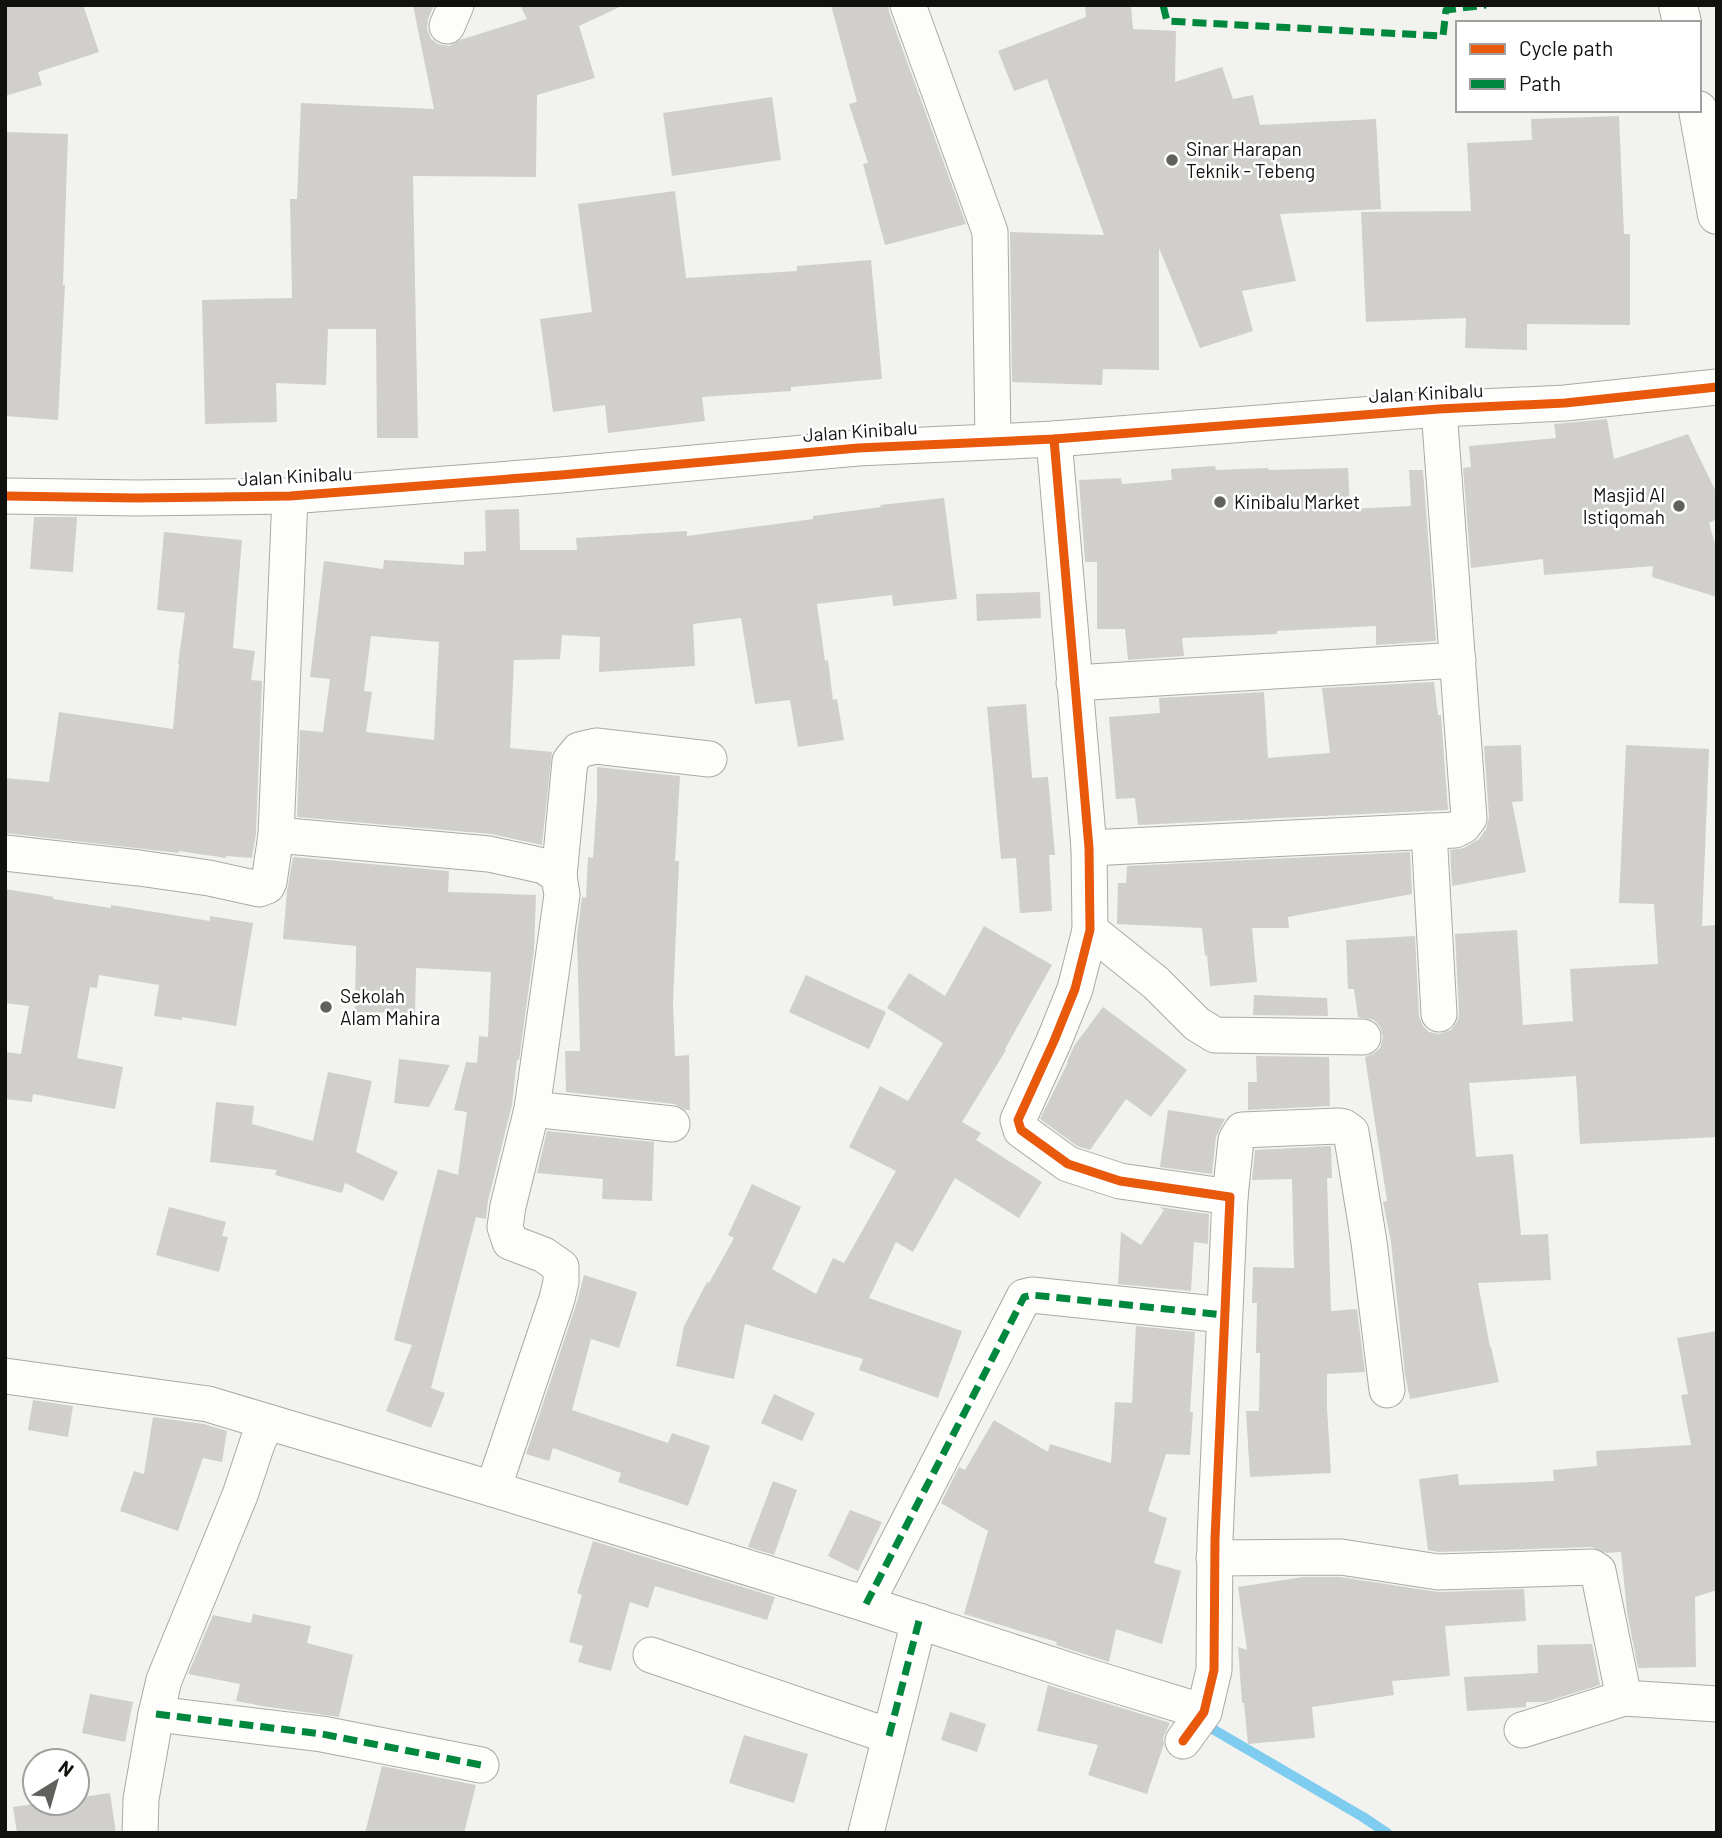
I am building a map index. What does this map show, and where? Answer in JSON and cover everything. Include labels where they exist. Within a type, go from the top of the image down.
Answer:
[{"type":"main road","points":[[1698,112],[1717,215]]},
{"type":"street","points":[[908,5],[990,232],[993,441]]},
{"type":"street","name":"Jalan Kinibalu","points":[[5,496],[289,496],[858,448],[1054,439],[1439,409],[1565,403],[1717,387]]},
{"type":"street","points":[[1089,848],[1455,830],[1463,826],[1469,818],[1439,409]]},
{"type":"street","points":[[1054,439],[1089,848],[1090,930],[1075,989],[1018,1120],[1021,1130],[1068,1164],[1120,1181],[1230,1197]]},
{"type":"street","points":[[5,853],[209,878],[258,889],[267,886],[276,835],[289,496]]},
{"type":"street","points":[[1074,683],[1458,660]]},
{"type":"street","points":[[493,1489],[561,1282],[561,1267],[544,1255],[510,1242],[505,1227],[532,1109],[562,895],[559,876],[570,761],[579,750],[596,746],[709,759]]},
{"type":"street","points":[[1429,831],[1439,1014]]},
{"type":"street","points":[[276,835],[489,854],[544,866],[559,876]]},
{"type":"street","points":[[1090,930],[1156,983],[1196,1024],[1215,1035],[1363,1037]]},
{"type":"street","points":[[532,1109],[672,1124]]},
{"type":"street","points":[[5,1376],[208,1404],[264,1430],[493,1489],[866,1604],[916,1630],[948,1633],[1080,1674],[1196,1723],[1214,1670],[1214,1558],[1230,1197],[1236,1140],[1242,1130],[1339,1126],[1351,1132],[1369,1242],[1387,1390]]},
{"type":"street","points":[[866,1604],[1024,1297],[1032,1295],[1224,1315]]},
{"type":"street","points":[[140,1833],[141,1799],[164,1680],[264,1430]]},
{"type":"street","points":[[1214,1558],[1341,1556],[1438,1572],[1592,1567],[1598,1572],[1624,1698]]},
{"type":"street","points":[[866,1833],[916,1630]]},
{"type":"street","points":[[651,1655],[890,1736]]},
{"type":"street","points":[[1522,1730],[1624,1698],[1717,1704]]},
{"type":"street","points":[[156,1714],[322,1734],[481,1765]]},
{"type":"building","points":[[5,5],[83,5],[99,52],[38,72],[42,85],[5,96]]},
{"type":"building","points":[[413,5],[434,5],[427,29],[431,39],[438,44],[449,46],[527,19],[520,5],[624,5],[579,26],[595,78],[537,95],[536,177],[413,176],[418,438],[377,438],[376,329],[328,329],[326,385],[276,383],[277,422],[205,424],[202,300],[292,298],[290,199],[297,199],[301,103],[434,109]]},
{"type":"building","points":[[831,5],[888,5],[966,224],[885,245],[863,164],[868,163],[849,104],[857,102]]},
{"type":"building","points":[[1085,5],[1131,5],[1133,29],[1176,31],[1175,82],[1222,67],[1233,99],[1253,95],[1260,125],[1376,119],[1381,209],[1280,214],[1296,281],[1242,291],[1253,331],[1200,348],[1159,248],[1159,370],[1103,369],[1102,385],[1012,382],[1010,232],[1104,235],[1047,79],[1014,91],[998,51],[1086,17]]},
{"type":"building","points":[[772,97],[781,160],[672,176],[663,113]]},
{"type":"building","points":[[1619,116],[1624,234],[1630,234],[1630,325],[1527,324],[1527,350],[1465,348],[1466,318],[1366,322],[1361,212],[1471,211],[1467,143],[1532,140],[1531,119]]},
{"type":"building","points":[[5,132],[68,134],[65,285],[58,420],[5,416]]},
{"type":"building","points":[[675,191],[686,278],[797,271],[797,266],[871,260],[882,379],[791,387],[791,391],[702,397],[705,421],[608,433],[605,405],[553,412],[540,319],[592,312],[578,204]]},
{"type":"building","points":[[1607,419],[1614,459],[1688,434],[1717,494],[1717,519],[1709,523],[1717,551],[1717,597],[1652,577],[1653,566],[1544,575],[1543,559],[1471,568],[1463,468],[1471,467],[1469,446],[1556,438],[1554,424]]},
{"type":"building","points":[[1215,466],[1216,470],[1348,468],[1350,509],[1411,506],[1409,470],[1423,470],[1436,641],[1376,645],[1376,626],[1277,631],[1277,634],[1182,638],[1184,656],[1128,660],[1125,629],[1097,629],[1097,562],[1085,562],[1079,480],[1121,478],[1122,484],[1172,480],[1171,469]]},
{"type":"building","points":[[944,498],[957,599],[893,606],[892,595],[817,604],[825,661],[828,660],[833,700],[837,699],[844,740],[798,747],[790,700],[755,704],[741,618],[693,624],[695,666],[599,672],[600,637],[562,635],[560,659],[514,660],[510,748],[552,752],[542,845],[491,834],[297,817],[300,730],[323,732],[330,679],[310,677],[324,561],[383,569],[384,560],[464,565],[464,552],[486,551],[485,510],[519,509],[520,550],[577,550],[576,538],[687,531],[687,536],[813,519],[813,516],[881,507],[880,505]],"holes":[[[371,636],[439,642],[434,740],[366,732],[372,692],[364,691]]]},
{"type":"building","points":[[34,517],[77,517],[73,572],[30,569]]},
{"type":"building","points":[[164,532],[242,540],[233,648],[255,651],[251,680],[262,681],[256,833],[252,858],[226,858],[5,833],[5,778],[49,782],[59,712],[173,729],[185,613],[157,610]]},
{"type":"building","points":[[1040,592],[1041,618],[977,621],[976,594]]},
{"type":"building","points":[[1434,682],[1438,715],[1441,715],[1448,810],[1138,825],[1135,798],[1116,799],[1109,717],[1160,713],[1159,698],[1264,692],[1268,758],[1330,753],[1322,688]]},
{"type":"building","points":[[1026,704],[1032,778],[1048,777],[1055,855],[1049,855],[1052,911],[1020,913],[1016,858],[1001,859],[987,707]]},
{"type":"building","points":[[1521,745],[1523,801],[1512,802],[1526,872],[1452,886],[1450,850],[1464,848],[1479,839],[1486,829],[1489,817],[1484,746]]},
{"type":"building","points":[[1626,745],[1709,749],[1702,926],[1717,925],[1717,1137],[1580,1144],[1576,1076],[1469,1083],[1476,1157],[1513,1154],[1521,1235],[1548,1234],[1551,1280],[1478,1283],[1499,1382],[1410,1399],[1391,1242],[1383,1202],[1387,1201],[1365,1057],[1380,1048],[1383,1037],[1374,1020],[1358,1017],[1354,989],[1348,989],[1346,940],[1415,936],[1419,1016],[1429,1032],[1439,1034],[1451,1030],[1459,1014],[1455,934],[1517,930],[1523,1025],[1573,1021],[1570,969],[1658,964],[1654,904],[1619,903]]},
{"type":"building","points":[[597,767],[680,776],[675,861],[679,861],[673,1002],[675,1056],[689,1055],[690,1110],[674,1104],[566,1092],[565,1051],[580,1051],[577,936],[582,897],[586,898],[588,857],[593,858]]},
{"type":"building","points":[[1410,852],[1412,894],[1288,917],[1289,928],[1252,928],[1257,982],[1210,986],[1202,928],[1117,924],[1118,883],[1126,883],[1127,866]]},
{"type":"building","points":[[293,857],[449,871],[448,892],[536,895],[534,950],[512,1105],[486,1219],[476,1217],[431,1388],[445,1393],[431,1428],[386,1411],[412,1345],[394,1340],[438,1169],[458,1175],[467,1112],[454,1110],[466,1062],[477,1063],[479,1036],[488,1037],[491,972],[416,968],[415,1013],[355,1012],[356,946],[283,939]]},
{"type":"building","points":[[5,889],[111,908],[111,905],[210,921],[210,916],[253,923],[236,1026],[182,1017],[182,1020],[154,1016],[159,985],[99,975],[97,988],[90,987],[77,1058],[123,1067],[115,1109],[33,1094],[32,1102],[5,1099],[5,1052],[21,1054],[29,1006],[5,1003]]},
{"type":"building","points":[[984,926],[1052,965],[1006,1050],[962,1122],[981,1133],[976,1140],[1042,1182],[1019,1218],[955,1178],[913,1252],[896,1242],[869,1298],[962,1331],[938,1398],[859,1370],[863,1359],[745,1324],[734,1379],[676,1366],[684,1326],[734,1238],[728,1235],[752,1184],[801,1207],[772,1269],[816,1294],[833,1258],[844,1263],[896,1171],[849,1147],[880,1086],[908,1101],[943,1043],[887,1008],[909,973],[945,996]]},
{"type":"building","points":[[806,975],[886,1012],[869,1049],[789,1012]]},
{"type":"building","points":[[1254,995],[1327,998],[1328,1016],[1253,1015]]},
{"type":"building","points":[[1103,1007],[1187,1070],[1151,1117],[1126,1099],[1090,1150],[1077,1146],[1040,1119],[1074,1046]]},
{"type":"building","points":[[1256,1056],[1329,1057],[1330,1106],[1248,1110],[1248,1082],[1257,1082]]},
{"type":"building","points":[[399,1059],[450,1065],[429,1107],[394,1103]]},
{"type":"building","points":[[328,1072],[372,1081],[356,1152],[398,1172],[383,1201],[345,1183],[342,1193],[275,1175],[277,1170],[210,1162],[216,1102],[254,1106],[252,1124],[313,1141]]},
{"type":"building","points":[[1168,1110],[1225,1119],[1216,1137],[1212,1174],[1160,1167]]},
{"type":"building","points":[[547,1131],[654,1142],[652,1201],[602,1199],[603,1179],[537,1173]]},
{"type":"building","points":[[1331,1146],[1332,1178],[1327,1178],[1331,1311],[1357,1309],[1365,1372],[1327,1374],[1331,1473],[1250,1477],[1246,1411],[1259,1411],[1260,1353],[1256,1353],[1257,1303],[1252,1303],[1253,1267],[1294,1268],[1292,1179],[1252,1180],[1255,1150]]},
{"type":"building","points":[[169,1207],[226,1222],[222,1236],[228,1237],[219,1272],[156,1255]]},
{"type":"building","points":[[1159,1207],[1209,1214],[1208,1244],[1194,1242],[1191,1291],[1118,1284],[1121,1232],[1141,1245],[1164,1210]]},
{"type":"building","points":[[584,1275],[637,1292],[619,1348],[591,1339],[572,1410],[668,1443],[672,1433],[710,1446],[688,1506],[618,1482],[621,1473],[553,1448],[549,1461],[526,1454]]},
{"type":"building","points":[[1136,1326],[1195,1332],[1190,1455],[1166,1454],[1148,1511],[1167,1518],[1154,1563],[1181,1571],[1162,1644],[1116,1629],[1109,1662],[1056,1645],[1057,1642],[964,1614],[988,1531],[941,1503],[959,1467],[965,1470],[994,1420],[1048,1452],[1050,1444],[1111,1463],[1115,1402],[1132,1403]]},
{"type":"building","points":[[1717,1331],[1717,1590],[1695,1597],[1696,1667],[1638,1668],[1627,1612],[1621,1552],[1607,1553],[1591,1547],[1439,1552],[1428,1550],[1419,1479],[1458,1474],[1459,1485],[1554,1481],[1553,1470],[1597,1466],[1596,1451],[1691,1445],[1681,1395],[1688,1394],[1677,1338]]},
{"type":"building","points":[[774,1394],[815,1413],[802,1441],[761,1423]]},
{"type":"building","points":[[33,1400],[73,1406],[68,1437],[28,1430]]},
{"type":"building","points":[[153,1417],[204,1424],[227,1431],[222,1462],[203,1458],[178,1531],[120,1511],[134,1471],[144,1474]]},
{"type":"building","points":[[773,1481],[797,1490],[774,1555],[748,1547]]},
{"type":"building","points":[[850,1510],[882,1522],[858,1571],[828,1556]]},
{"type":"building","points":[[593,1541],[775,1597],[767,1620],[655,1586],[648,1608],[630,1602],[611,1671],[578,1662],[583,1646],[569,1642],[582,1595],[577,1593]]},
{"type":"building","points":[[1303,1577],[1340,1577],[1438,1592],[1524,1589],[1526,1621],[1445,1626],[1450,1676],[1392,1681],[1394,1695],[1312,1707],[1315,1738],[1248,1744],[1238,1647],[1247,1650],[1238,1587]]},
{"type":"building","points":[[253,1614],[311,1626],[307,1643],[353,1655],[339,1717],[236,1701],[240,1684],[188,1674],[213,1615],[251,1623]]},
{"type":"building","points":[[1592,1644],[1600,1685],[1545,1702],[1526,1702],[1526,1707],[1467,1711],[1464,1677],[1538,1673],[1537,1645]]},
{"type":"building","points":[[1048,1685],[1170,1723],[1147,1794],[1088,1775],[1098,1745],[1037,1731]]},
{"type":"building","points":[[90,1694],[133,1702],[125,1742],[82,1733]]},
{"type":"building","points":[[950,1712],[986,1724],[977,1752],[941,1740]]},
{"type":"building","points":[[744,1735],[808,1754],[794,1803],[729,1783]]},
{"type":"building","points":[[382,1766],[476,1785],[464,1833],[365,1833]]},
{"type":"building","points":[[110,1793],[116,1833],[17,1833],[13,1807],[21,1806],[21,1817],[91,1817],[91,1796]]},
{"type":"waterway","points":[[1204,1724],[1387,1833]]},
{"type":"marked path","points":[[1163,5],[1167,21],[1443,36],[1446,10],[1486,5]]},
{"type":"marked path","points":[[866,1604],[1024,1297],[1032,1295],[1224,1315]]},
{"type":"marked path","points":[[889,1736],[919,1621]]},
{"type":"marked path","points":[[156,1714],[322,1734],[481,1765]]},
{"type":"cycle path","points":[[5,496],[290,496],[858,448],[1054,439],[1439,409],[1565,403],[1717,387]]},
{"type":"cycle path","points":[[1054,439],[1089,848],[1090,930],[1075,989],[1018,1120],[1021,1130],[1068,1164],[1120,1181],[1230,1197],[1215,1539],[1214,1670],[1204,1712],[1183,1741]]},
{"type":"place","name":"Sinar Harapan Teknik - Tebeng","points":[[1172,160]]},
{"type":"place","name":"Kinibalu Market","points":[[1220,502]]},
{"type":"place","name":"Masjid Al Istiqomah","points":[[1679,506]]},
{"type":"place","name":"Sekolah Alam Mahira","points":[[326,1007]]}]
